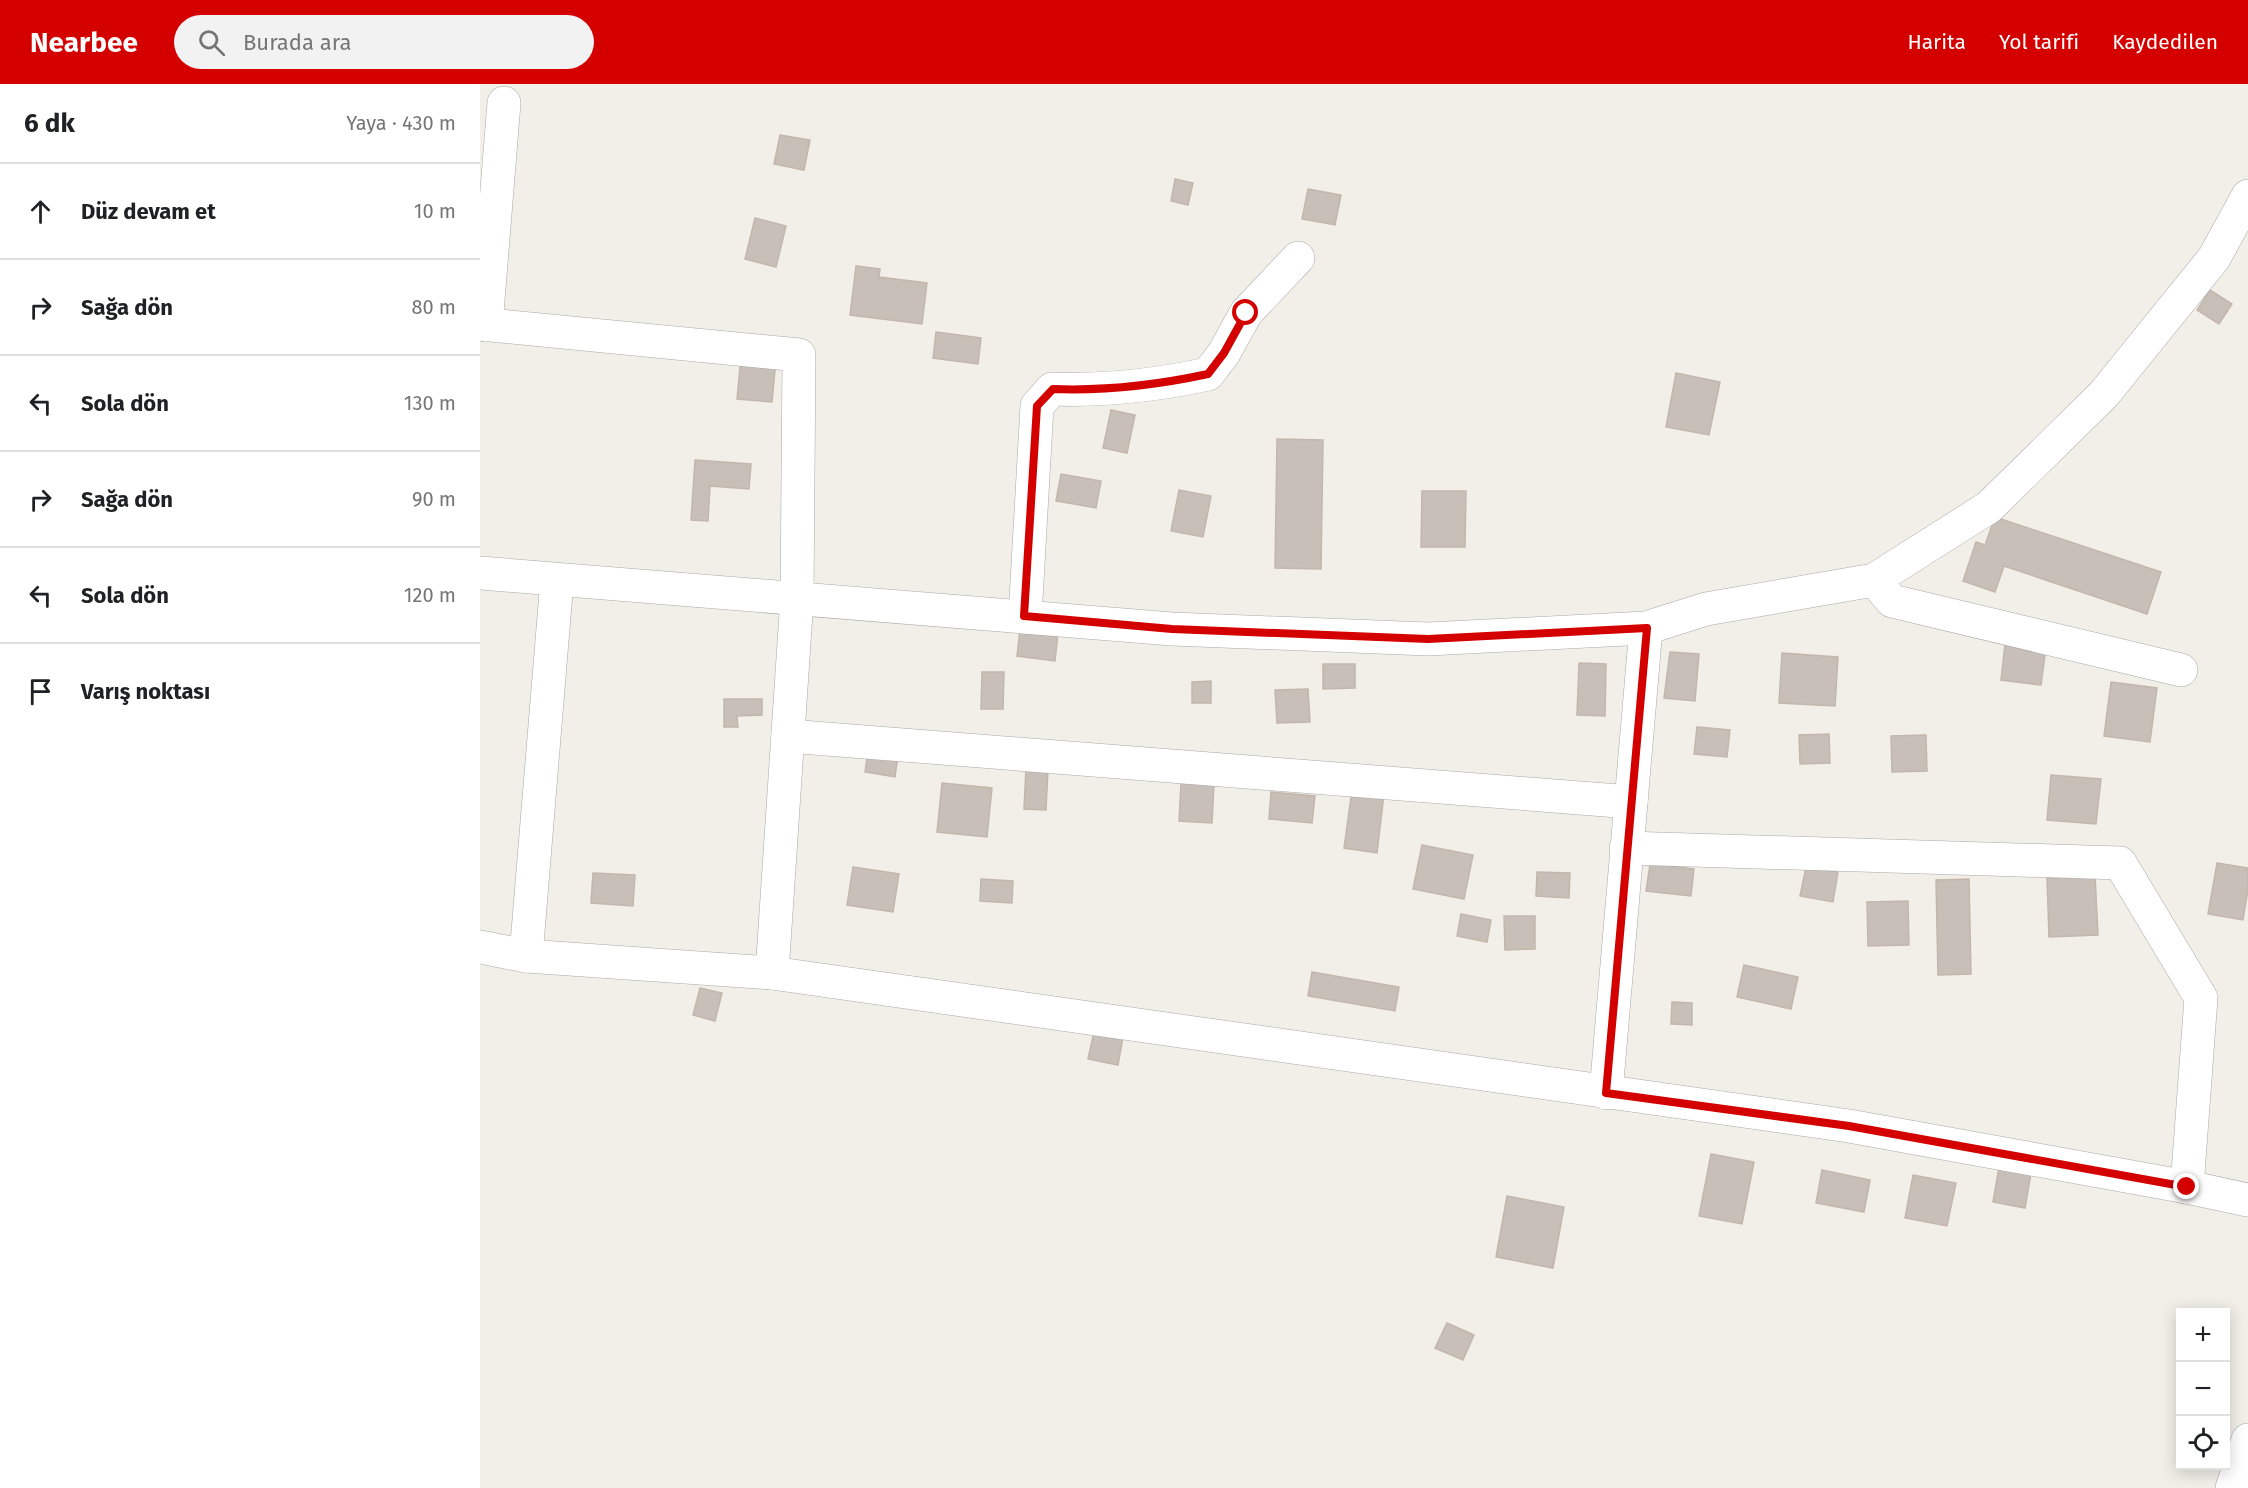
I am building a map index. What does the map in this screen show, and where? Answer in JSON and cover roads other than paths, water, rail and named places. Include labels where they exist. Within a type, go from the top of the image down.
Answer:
[{"type":"street","points":[[504,103],[483,324],[799,354],[797,598],[772,973]]},
{"type":"street","points":[[480,573],[1172,629],[1428,639],[1647,628],[1706,609],[1874,580],[1989,507],[2104,394],[2214,258],[2248,196]]},
{"type":"street","points":[[1024,616],[1037,406],[1053,389],[1092,391],[1175,381],[1208,374],[1224,353],[1246,313],[1298,258]]},
{"type":"street","points":[[526,956],[557,580]]},
{"type":"street","points":[[1874,580],[1892,601],[2181,670]]},
{"type":"street","points":[[1606,1093],[1647,628]]},
{"type":"street","points":[[788,736],[1631,802]]},
{"type":"street","points":[[1626,848],[2120,863],[2201,998],[2187,1187]]},
{"type":"street","points":[[480,948],[526,956],[772,973],[1849,1126],[2248,1200]]},
{"type":"street","points":[[2232,1488],[2248,1440]]}]
